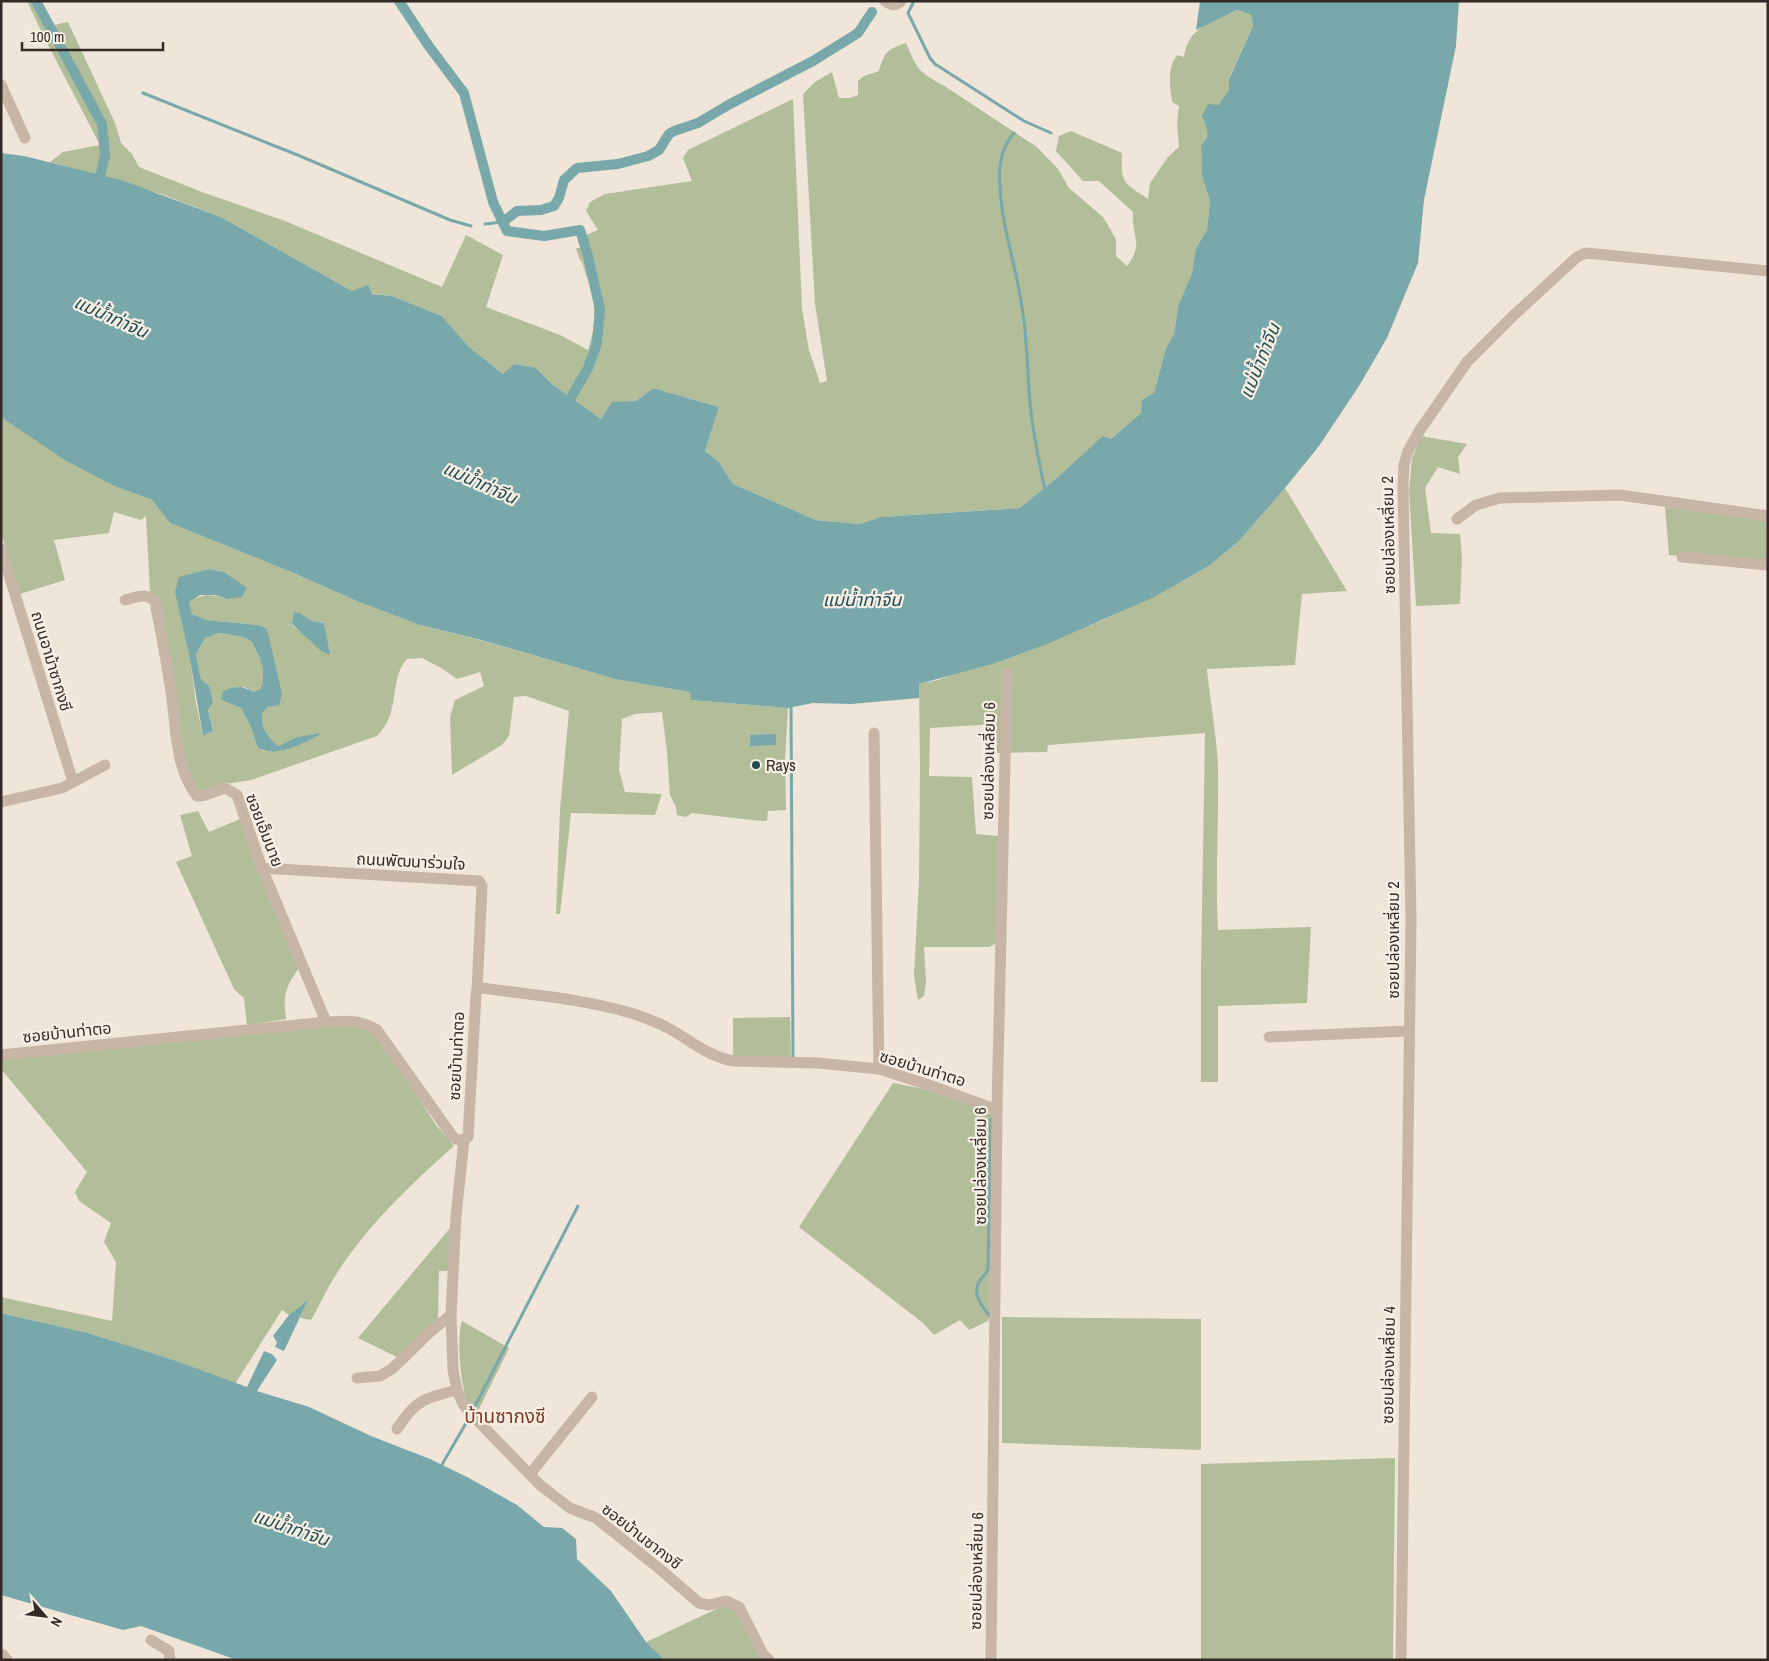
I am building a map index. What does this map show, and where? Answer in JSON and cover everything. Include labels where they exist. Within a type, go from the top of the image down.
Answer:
[{"type":"street","points":[[885,1],[891,5],[896,5],[901,1]]},
{"type":"street","points":[[1,85],[26,138]]},
{"type":"street","name":"ซอยปล่องเหลี่ยม 2","points":[[1408,1071],[1411,920],[1402,485],[1404,465],[1408,451],[1420,430],[1467,362],[1513,316],[1577,258],[1586,253],[1768,271]]},
{"type":"street","points":[[1457,519],[1476,505],[1500,498],[1620,494],[1768,516]]},
{"type":"street","name":"ถนนอาม้าซากงซี","points":[[1,550],[73,782]]},
{"type":"street","points":[[1682,557],[1768,565]]},
{"type":"street","name":"ซอยเอ็มนาย","points":[[125,600],[144,595],[151,597],[156,602],[172,698],[178,752],[188,785],[197,796],[204,797],[218,789],[225,788],[237,795],[262,868],[326,1022]]},
{"type":"street","name":"ซอยปล่องเหลี่ยม 6","points":[[991,1660],[997,1110],[1007,673]]},
{"type":"street","points":[[874,733],[879,1069]]},
{"type":"street","points":[[1,802],[62,788],[105,765]]},
{"type":"street","name":"ถนนพัฒนาร่วมใจ","points":[[262,868],[479,881],[482,886],[478,990]]},
{"type":"street","name":"ซอยบ้านท่าตอ","points":[[1,1055],[351,1020],[364,1023],[377,1030],[453,1136],[458,1140],[464,1140],[468,1137],[476,995],[478,990],[482,988],[590,1003],[635,1014],[669,1028],[723,1060],[737,1062],[818,1063],[879,1069],[930,1085],[997,1110]]},
{"type":"street","points":[[1269,1037],[1408,1031]]},
{"type":"street","name":"ซอยปล่องเหลี่ยม 4","points":[[1401,1660],[1408,1071]]},
{"type":"street","name":"ซอยบ้านซากงซี","points":[[464,1140],[456,1216],[451,1315],[453,1370],[457,1390],[464,1404],[480,1424],[565,1506],[596,1518],[699,1603],[709,1605],[726,1601],[739,1606],[763,1654],[769,1660]]},
{"type":"street","points":[[357,1378],[380,1376],[392,1369],[430,1332],[451,1315]]},
{"type":"street","points":[[397,1429],[411,1409],[420,1402],[457,1390]]},
{"type":"street","points":[[530,1474],[592,1397]]},
{"type":"street","points":[[151,1640],[169,1651],[170,1660]]},
{"type":"green space","points":[[27,1],[41,1],[54,25],[68,22],[115,123],[121,143],[132,154],[139,167],[202,192],[285,221],[442,287],[466,235],[503,255],[486,307],[560,335],[588,350],[594,326],[594,305],[586,274],[576,248],[580,248],[579,238],[598,230],[586,211],[590,202],[605,194],[692,181],[683,158],[688,150],[793,99],[802,309],[809,350],[820,383],[827,381],[815,304],[803,94],[815,82],[832,72],[839,98],[850,98],[858,95],[858,81],[864,76],[879,71],[887,52],[894,47],[906,43],[919,69],[928,77],[1037,147],[1058,169],[1069,188],[1103,217],[1116,239],[1116,256],[1127,266],[1136,245],[1133,212],[1099,181],[1083,181],[1056,151],[1059,136],[1071,131],[1122,153],[1122,171],[1125,181],[1148,199],[1150,183],[1168,157],[1179,147],[1177,123],[1179,106],[1172,102],[1170,84],[1170,72],[1177,55],[1184,57],[1186,47],[1191,38],[1203,26],[1237,10],[1251,15],[1253,26],[1229,78],[1229,90],[1218,105],[1205,142],[1201,146],[1202,176],[1210,201],[1207,230],[1196,248],[1192,273],[1178,306],[1174,334],[1166,348],[1154,393],[1141,413],[1111,439],[1059,476],[1020,508],[881,517],[859,524],[816,520],[733,484],[719,462],[705,451],[719,407],[653,388],[636,401],[612,403],[601,419],[552,384],[536,368],[503,374],[468,346],[442,316],[392,296],[352,291],[221,217],[161,194],[50,162],[63,152],[100,145]]},
{"type":"green space","points":[[1,417],[114,486],[152,500],[170,523],[359,602],[420,625],[480,640],[615,679],[691,692],[691,700],[788,708],[785,759],[786,810],[768,811],[767,821],[692,813],[686,817],[677,815],[676,807],[670,795],[662,712],[635,714],[622,719],[619,770],[625,792],[662,794],[655,815],[571,813],[560,914],[556,914],[560,810],[569,711],[526,696],[514,697],[509,736],[502,745],[452,775],[450,717],[455,700],[484,686],[480,672],[457,679],[422,658],[407,659],[401,667],[390,716],[377,736],[251,780],[219,785],[196,801],[171,739],[163,668],[151,611],[146,516],[141,520],[114,512],[109,533],[54,540],[65,580],[20,594],[1,533]],"holes":[[[209,569],[224,572],[227,599],[212,595],[199,597],[189,602],[192,614],[205,620],[258,625],[268,707],[262,713],[262,718],[268,735],[278,746],[297,737],[320,734],[264,751],[258,748],[250,725],[241,708],[221,700],[244,687],[255,692],[260,689],[263,683],[263,669],[259,656],[252,642],[243,637],[219,633],[205,638],[196,655],[201,679],[209,686],[208,710],[213,731],[203,736],[196,703],[179,578]],[[300,613],[312,621],[324,623],[326,637],[302,633],[292,625]]]},
{"type":"green space","points":[[1421,436],[1467,444],[1458,457],[1460,474],[1438,467],[1425,488],[1431,533],[1460,534],[1462,559],[1460,604],[1416,606],[1409,491],[1412,459]]},
{"type":"green space","points":[[1285,488],[1347,591],[1302,594],[1295,665],[1207,669],[1218,769],[1218,930],[1311,927],[1307,1003],[1218,1006],[1218,1082],[1201,1082],[1205,733],[1048,745],[1047,752],[997,753],[996,724],[930,728],[929,776],[972,777],[976,834],[999,836],[997,943],[989,947],[924,947],[926,981],[924,996],[918,1000],[914,975],[919,881],[919,684],[938,680],[1101,621],[1179,583],[1210,565],[1239,541]]},
{"type":"green space","points":[[1665,507],[1768,520],[1768,562],[1669,555]]},
{"type":"green space","points":[[198,811],[209,832],[240,819],[299,968],[286,992],[286,1019],[247,1025],[244,998],[234,989],[176,862],[192,856],[180,815]]},
{"type":"green space","points":[[790,1017],[791,1060],[733,1057],[733,1018]]},
{"type":"green space","points":[[356,1023],[371,1029],[382,1041],[436,1125],[454,1146],[422,1175],[377,1221],[349,1255],[333,1279],[311,1320],[300,1318],[307,1301],[289,1315],[282,1310],[235,1384],[168,1358],[88,1333],[1,1313],[1,1297],[112,1321],[116,1262],[104,1242],[111,1223],[79,1201],[75,1192],[87,1172],[1,1069],[3,1059]]},
{"type":"green space","points":[[893,1083],[924,1089],[992,1115],[993,1305],[988,1321],[969,1330],[960,1320],[934,1335],[923,1323],[799,1227]]},
{"type":"green space","points":[[451,1227],[449,1271],[439,1271],[438,1320],[397,1357],[358,1338]]},
{"type":"green space","points":[[1002,1317],[1201,1319],[1201,1450],[1002,1443]]},
{"type":"green space","points":[[462,1321],[509,1348],[476,1415],[466,1399],[462,1376],[459,1338]]},
{"type":"green space","points":[[1395,1458],[1393,1660],[1201,1660],[1201,1464]]},
{"type":"green space","points":[[725,1605],[733,1605],[764,1660],[665,1660],[646,1642]]},
{"type":"water","name":"แม่น้ำท่าจีน","points":[[1200,1],[1459,1],[1456,46],[1424,200],[1418,263],[1387,338],[1359,386],[1319,446],[1239,541],[1210,565],[1152,598],[1047,644],[992,664],[919,684],[919,698],[851,704],[813,703],[788,708],[691,700],[690,692],[615,679],[481,640],[420,625],[359,602],[170,523],[152,500],[114,486],[65,460],[1,417],[1,153],[24,156],[121,180],[221,217],[352,291],[368,285],[372,294],[392,296],[442,316],[468,346],[503,374],[514,364],[536,368],[552,384],[601,419],[612,402],[636,401],[653,388],[719,407],[705,451],[719,462],[733,484],[816,520],[859,524],[881,517],[1020,508],[1103,436],[1111,439],[1141,413],[1142,400],[1154,393],[1166,348],[1174,334],[1178,306],[1192,273],[1196,248],[1207,230],[1210,201],[1202,176],[1201,145],[1206,138],[1207,131],[1202,116],[1208,104],[1218,105],[1229,90],[1229,79],[1253,26],[1251,15],[1237,10],[1196,30]]},
{"type":"water","points":[[209,569],[224,572],[247,588],[242,597],[227,599],[215,595],[200,595],[189,602],[192,614],[206,620],[258,625],[267,629],[282,694],[279,705],[268,707],[262,713],[264,727],[268,735],[278,746],[297,737],[322,733],[291,748],[266,751],[258,748],[250,725],[241,708],[221,700],[223,691],[231,688],[239,687],[254,692],[260,689],[263,683],[263,669],[259,656],[252,642],[243,637],[219,633],[205,638],[196,655],[201,679],[209,686],[213,702],[208,710],[213,731],[203,736],[189,654],[175,592],[179,577]]},
{"type":"water","points":[[294,612],[300,613],[312,621],[324,623],[330,655],[321,651],[292,624]]},
{"type":"water","points":[[776,734],[776,745],[750,746],[750,735]]},
{"type":"water","points":[[308,1300],[284,1351],[275,1347],[277,1342],[273,1336],[289,1315]]},
{"type":"water","name":"แม่น้ำท่าจีน","points":[[1,1313],[88,1333],[168,1358],[247,1387],[264,1351],[272,1354],[277,1360],[257,1391],[309,1407],[371,1436],[430,1459],[517,1505],[544,1527],[562,1528],[576,1539],[577,1559],[611,1591],[646,1642],[665,1660],[237,1660],[141,1626],[123,1630],[1,1595]]},
{"type":"waterway","points":[[36,1],[102,124],[105,155],[98,186]]},
{"type":"waterway","points":[[399,1],[428,45],[464,93],[493,202],[507,231],[544,236],[580,230],[600,309],[597,343],[588,368],[565,408]]},
{"type":"waterway","points":[[914,1],[908,13],[930,58],[935,64],[1024,121],[1051,133]]},
{"type":"waterway","points":[[503,222],[517,211],[541,210],[554,206],[559,198],[564,180],[577,168],[618,164],[648,156],[659,150],[669,134],[674,131],[698,123],[730,104],[813,61],[858,33],[872,12]]},
{"type":"waterway","points":[[143,93],[300,156],[450,220],[471,226]]},
{"type":"waterway","points":[[1014,133],[1006,145],[1001,158],[999,180],[1001,203],[1021,298],[1032,422],[1045,491]]},
{"type":"waterway","points":[[485,224],[503,222]]},
{"type":"waterway","points":[[791,705],[793,1057]]},
{"type":"waterway","points":[[991,1119],[988,1268],[979,1282],[977,1292],[980,1302],[992,1319]]},
{"type":"waterway","points":[[472,1412],[578,1206]]},
{"type":"waterway","points":[[440,1468],[469,1418]]},
{"type":"place","name":"Rays","points":[[756,765]]},
{"type":"district","name":"บ้านซากงซี","points":[[505,1416]]}]
